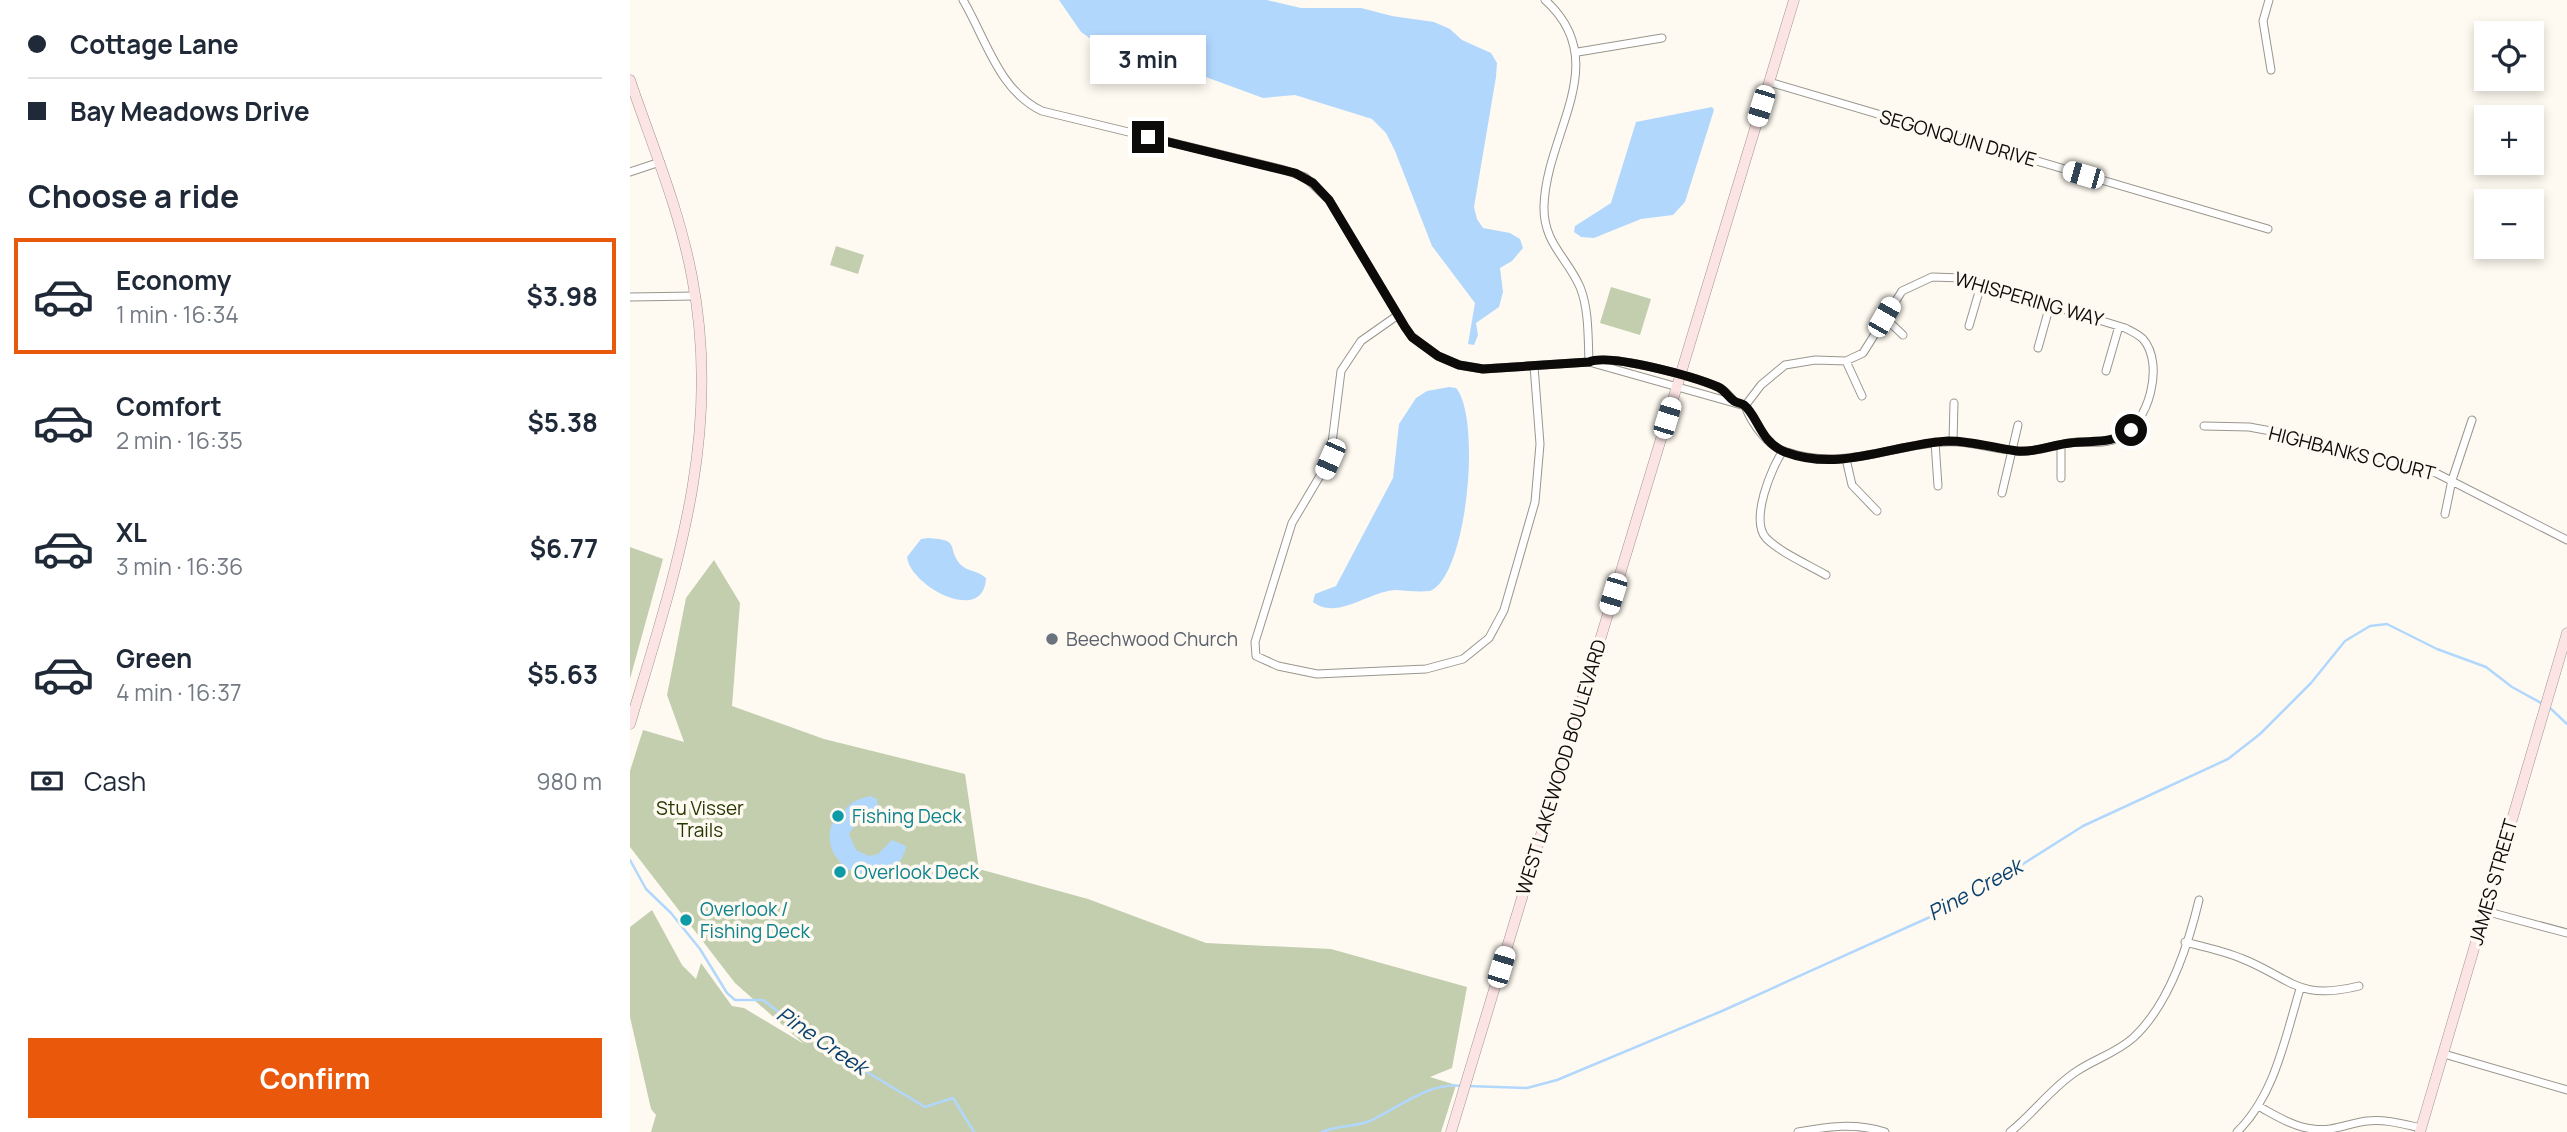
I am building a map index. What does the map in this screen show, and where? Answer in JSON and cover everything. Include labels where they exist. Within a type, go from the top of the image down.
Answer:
[{"type":"street","points":[[964,0],[997,66],[1015,93],[1029,106],[1281,169],[1313,183],[1329,200],[1412,337],[1426,348],[1459,365],[1483,369],[1589,362],[1599,358],[1617,359],[1717,387],[1745,406],[1763,435],[1783,451],[1801,456],[1846,460],[1935,442],[1953,441],[2025,451],[2061,445],[2061,478]]},
{"type":"street","points":[[1545,0],[1556,10],[1577,52],[1578,72],[1549,174],[1544,205],[1552,246],[1582,292],[1589,362]]},
{"type":"street","name":"WEST LAKEWOOD BOULEVARD","points":[[1451,1132],[1794,0]]},
{"type":"street","points":[[2269,0],[2263,21],[2271,70]]},
{"type":"street","points":[[1577,52],[1662,38]]},
{"type":"street","points":[[630,80],[678,218],[695,296],[702,392],[695,484],[678,560],[630,724]]},
{"type":"street","name":"SEGONQUIN DRIVE","points":[[1769,82],[2268,229]]},
{"type":"street","points":[[630,172],[660,162]]},
{"type":"street","name":"WHISPERING WAY","points":[[1846,361],[1863,353],[1902,290],[1924,278],[1950,276],[2119,326],[2141,337],[2151,354],[2153,371],[2149,394],[2139,420],[2120,438],[2061,445]]},
{"type":"street","points":[[1969,326],[1981,285]]},
{"type":"street","points":[[630,298],[695,296]]},
{"type":"street","points":[[2038,348],[2050,305]]},
{"type":"street","points":[[1398,315],[1361,341],[1341,371],[1330,459],[1292,523],[1255,642],[1256,656],[1265,662],[1317,674],[1426,669],[1463,659],[1489,638],[1504,610],[1535,502],[1540,444],[1534,366]]},
{"type":"street","points":[[1884,317],[1903,335]]},
{"type":"street","points":[[2106,371],[2119,326]]},
{"type":"street","points":[[1745,406],[1761,385],[1785,365],[1815,360],[1846,361],[1862,396]]},
{"type":"street","points":[[1589,362],[1722,401],[1734,401]]},
{"type":"street","points":[[1953,441],[1954,403]]},
{"type":"street","points":[[2445,514],[2452,480],[2472,420]]},
{"type":"street","points":[[2001,493],[2018,425]]},
{"type":"street","name":"HIGHBANKS COURT","points":[[2204,426],[2249,427],[2293,435],[2436,473],[2567,540]]},
{"type":"street","points":[[1935,442],[1938,486]]},
{"type":"street","points":[[1783,451],[1767,481],[1761,528],[1768,539],[1826,575]]},
{"type":"street","points":[[1846,460],[1852,485],[1877,511]]},
{"type":"street","name":"JAMES STREET","points":[[2421,1130],[2567,633]]},
{"type":"street","points":[[2010,1132],[2077,1071],[2132,1039],[2150,1019],[2165,992],[2199,900]]},
{"type":"street","points":[[2485,911],[2567,933]]},
{"type":"street","points":[[2185,942],[2242,958],[2300,989],[2330,991],[2359,986]]},
{"type":"street","points":[[2237,1132],[2258,1106],[2276,1067],[2300,989]]},
{"type":"street","points":[[2444,1054],[2567,1090]]},
{"type":"street","points":[[2258,1106],[2292,1124],[2313,1129],[2333,1129],[2380,1121],[2421,1130]]},
{"type":"street","points":[[1798,1132],[1827,1126],[1865,1125],[1885,1132]]},
{"type":"green space","points":[[836,246],[864,255],[858,274],[830,265]]},
{"type":"green space","points":[[1611,287],[1651,299],[1640,335],[1600,323]]},
{"type":"green space","points":[[630,547],[663,559],[630,679]]},
{"type":"green space","name":"Stu Visser Trails","points":[[714,560],[740,603],[732,706],[824,739],[965,774],[979,869],[1088,899],[1206,943],[1331,949],[1467,987],[1452,1068],[1430,1077],[1456,1085],[1441,1132],[651,1132],[656,1115],[651,1109],[630,1017],[630,927],[652,910],[682,965],[696,979],[701,963],[732,1006],[744,1008],[804,1044],[735,983],[630,847],[630,771],[643,730],[684,742],[667,695],[686,598]]},
{"type":"water","points":[[1059,0],[1267,0],[1301,8],[1361,8],[1434,22],[1450,29],[1462,40],[1491,53],[1497,63],[1496,77],[1474,207],[1483,228],[1510,233],[1520,239],[1523,248],[1512,261],[1500,268],[1503,292],[1499,307],[1476,323],[1478,335],[1474,345],[1468,344],[1475,303],[1432,246],[1395,151],[1386,133],[1372,119],[1295,95],[1263,98],[1154,58],[1098,44],[1081,32]]},
{"type":"water","points":[[1712,107],[1714,110],[1685,202],[1673,215],[1641,219],[1594,238],[1581,237],[1574,232],[1575,226],[1611,203],[1636,122]]},
{"type":"water","points":[[1456,388],[1464,405],[1469,462],[1461,529],[1453,558],[1443,579],[1430,591],[1387,591],[1343,607],[1323,607],[1313,602],[1315,594],[1336,586],[1393,478],[1399,424],[1416,398],[1427,391]]},
{"type":"water","points":[[921,539],[939,539],[952,545],[960,564],[986,578],[982,592],[973,599],[961,600],[933,589],[920,579],[911,568],[907,557]]},
{"type":"water","points":[[870,796],[877,799],[878,806],[862,815],[849,834],[856,850],[869,856],[878,854],[892,840],[906,846],[905,852],[892,870],[878,881],[858,875],[841,863],[831,845],[830,835],[832,824],[848,807],[855,801]]},
{"type":"waterway","name":"Pine Creek","points":[[1468,1086],[1527,1088],[1557,1080],[1722,1011],[1961,903],[2083,826],[2228,759],[2260,734],[2311,683],[2345,641],[2370,626],[2387,624],[2437,649],[2486,667],[2512,687],[2543,704]]},
{"type":"waterway","name":"Pine Creek","points":[[2549,707],[2567,724]]},
{"type":"waterway","name":"Pine Creek","points":[[630,860],[646,889],[671,913],[700,949],[727,993],[735,1000],[763,1000],[819,1043],[925,1107],[953,1098],[974,1132]]},
{"type":"waterway","name":"Pine Creek","points":[[1322,1132],[1370,1121],[1438,1088],[1462,1086]]},
{"type":"place","name":"Beechwood Church","points":[[1052,639]]},
{"type":"place","name":"Fishing Deck","points":[[838,816]]},
{"type":"place","name":"Overlook Deck","points":[[840,872]]},
{"type":"place","name":"Overlook / Fishing Deck","points":[[686,920]]},
{"type":"route","points":[[1148,137],[1305,177],[1329,200],[1412,337],[1438,356],[1459,365],[1494,369],[1589,362],[1599,358],[1627,361],[1721,388],[1734,401],[1745,406],[1763,435],[1773,444],[1783,451],[1801,456],[1846,460],[1953,441],[2025,451],[2070,443],[2108,441],[2120,438],[2131,430]]}]
